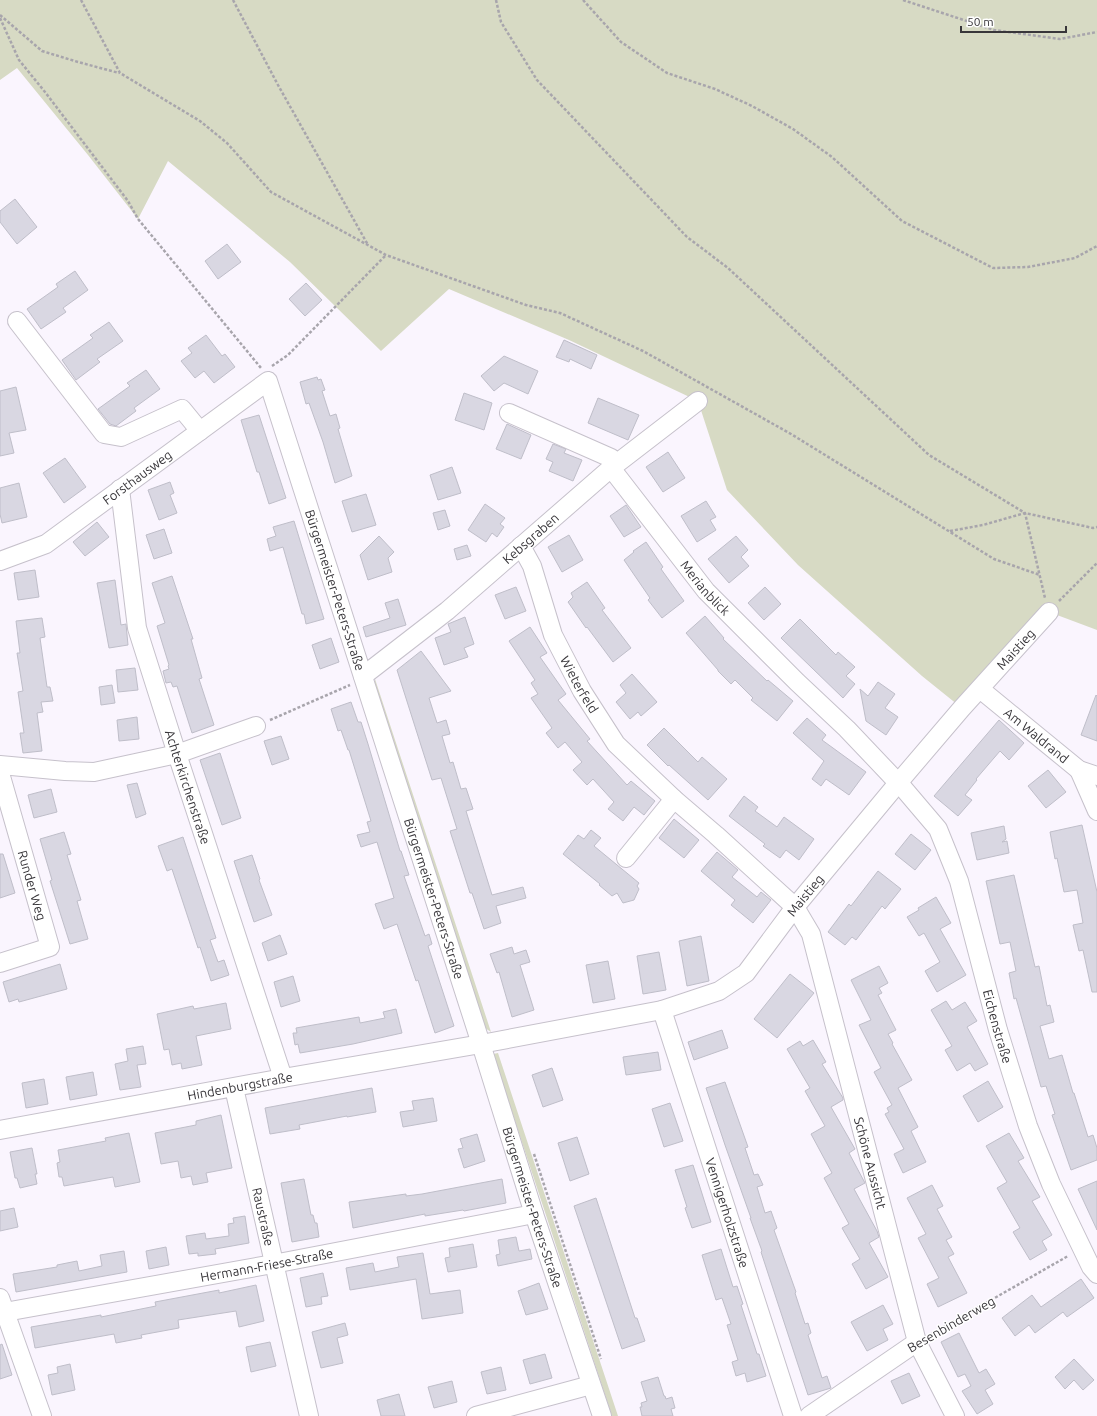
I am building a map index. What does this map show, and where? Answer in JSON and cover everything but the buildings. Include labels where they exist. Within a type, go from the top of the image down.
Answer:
[{"type":"street","points":[[17,321],[104,434],[121,437],[182,409],[200,431]]},
{"type":"street","name":"Forsthausweg","points":[[0,562],[46,544],[200,431],[266,377]]},
{"type":"street","name":"Bürgermeister-Peters-Straße","points":[[266,377],[481,1044],[534,1214],[602,1416]]},
{"type":"street","name":"Kebsgraben","points":[[363,676],[447,611],[611,468],[698,401]]},
{"type":"street","name":"Merianblick","points":[[509,413],[611,458],[611,468],[706,591],[797,682],[847,729],[898,783]]},
{"type":"street","name":"Achterkirchenstraße","points":[[120,489],[137,628],[283,1078]]},
{"type":"street","name":"Wieterfeld","points":[[521,546],[532,566],[553,636],[582,690],[616,744],[674,799],[795,907]]},
{"type":"street","name":"Maistieg","points":[[481,1044],[662,1010],[719,991],[746,973],[795,907],[898,783],[980,688],[1049,612]]},
{"type":"street","name":"Am Waldrand","points":[[980,688],[1079,770],[1097,776]]},
{"type":"street","points":[[0,765],[94,772],[177,754],[256,726]]},
{"type":"street","points":[[1079,770],[1097,810]]},
{"type":"street","name":"Runder Weg","points":[[0,774],[50,947],[0,962]]},
{"type":"street","name":"Eichenstraße","points":[[898,783],[938,829],[959,881],[998,1030],[1028,1126],[1051,1184],[1091,1267],[1097,1274]]},
{"type":"street","points":[[626,858],[674,799]]},
{"type":"street","name":"Schöne Aussicht","points":[[795,907],[811,934],[918,1342],[955,1416]]},
{"type":"street","name":"Vennigerholzstraße","points":[[662,1010],[793,1416]]},
{"type":"street","name":"Hindenburgstraße","points":[[0,1130],[283,1078],[481,1044]]},
{"type":"street","name":"Raustraße","points":[[234,1088],[273,1264],[309,1416]]},
{"type":"street","name":"Hermann-Friese-Straße","points":[[2,1308],[273,1264],[534,1214]]},
{"type":"street","points":[[2,1308],[42,1416]]},
{"type":"street","name":"Besenbinderweg","points":[[809,1416],[918,1342]]},
{"type":"street","points":[[476,1416],[591,1385]]},
{"type":"path","points":[[81,0],[120,73]]},
{"type":"path","points":[[232,0],[368,246]]},
{"type":"path","points":[[496,0],[501,22],[537,80],[687,237],[728,268],[929,455],[1025,513],[1093,528],[1097,527]]},
{"type":"path","points":[[583,0],[621,42],[666,73],[716,88],[793,129],[832,157],[902,221],[993,268],[1028,267],[1075,258],[1097,246]]},
{"type":"path","points":[[903,0],[994,30],[1060,39],[1097,32]]},
{"type":"path","points":[[0,15],[42,50],[78,62],[120,73],[200,121],[226,143],[271,192],[368,246],[386,255],[526,305],[560,313],[643,351],[791,434],[994,559],[1040,575]]},
{"type":"path","points":[[0,18],[19,60],[128,201],[138,219],[258,364],[266,377],[386,255]]},
{"type":"path","points":[[949,532],[983,525],[1025,513]]},
{"type":"path","points":[[1025,513],[1049,612]]},
{"type":"path","points":[[1049,612],[1097,563]]},
{"type":"path","points":[[256,726],[350,685],[363,676]]},
{"type":"path","name":"Besenbinderweg","points":[[918,1342],[1082,1249]]},
{"type":"green space","points":[[0,0],[1097,0],[1097,630],[1049,612],[958,705],[922,676],[798,565],[727,490],[698,401],[569,340],[449,289],[381,351],[290,262],[168,161],[138,219],[17,68],[0,80]]},
{"type":"green space","points":[[375,679],[491,1032],[485,1028],[373,687]]},
{"type":"green space","points":[[498,1053],[618,1416],[612,1416],[493,1054]]}]
